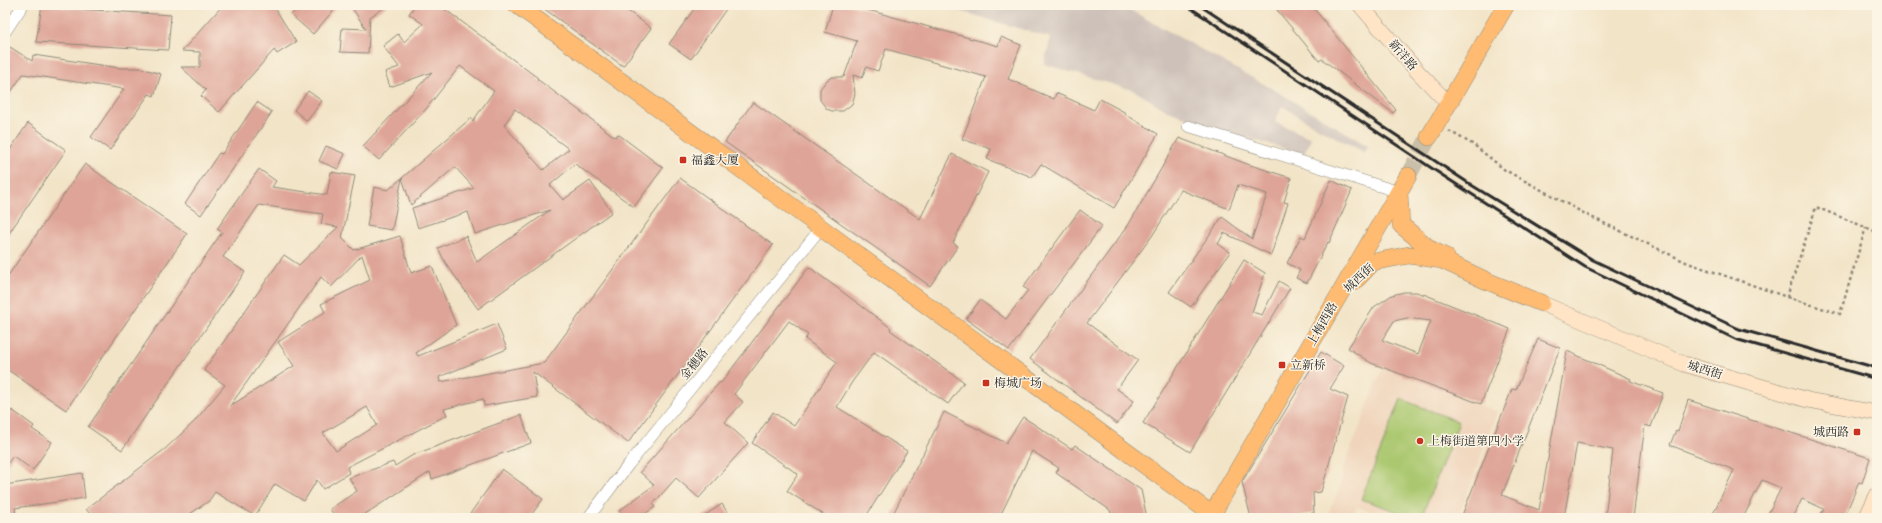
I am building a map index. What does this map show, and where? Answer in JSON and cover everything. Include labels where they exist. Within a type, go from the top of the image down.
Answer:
[{"type":"main road","points":[[517,5],[1213,517]]},
{"type":"main road","name":"新洋路","points":[[1360,5],[1418,72],[1448,103]]},
{"type":"main road","points":[[1429,137],[1506,5]]},
{"type":"main road","name":"上梅西路","points":[[1213,517],[1408,176]]},
{"type":"main road","name":"城西街","points":[[1399,192],[1402,225],[1430,250],[1541,303]]},
{"type":"main road","name":"城西街","points":[[1337,299],[1373,262],[1409,255],[1442,260],[1487,281],[1684,364],[1808,400],[1877,413]]},
{"type":"main road","points":[[1866,518],[1877,495]]},
{"type":"street","points":[[5,32],[23,5]]},
{"type":"street","points":[[1188,126],[1399,192]]},
{"type":"street","name":"金穗路","points":[[588,518],[629,464],[821,228]]},
{"type":"path","points":[[1446,129],[1474,145],[1505,170],[1589,216],[1688,263],[1840,314],[1866,227]]},
{"type":"path","points":[[1787,297],[1816,207],[1877,232]]},
{"type":"shaded area","points":[[940,5],[1121,5],[1278,92],[1368,146],[1364,152],[1320,129],[1282,106],[1275,122],[1311,138],[1304,154],[1236,135],[1168,111],[1135,91],[1044,64],[1051,38]]},
{"type":"shaded area","name":"上梅街道第四小学","points":[[1383,367],[1497,412],[1458,518],[1394,518],[1357,507],[1350,518],[1326,518],[1341,485],[1343,469]]},
{"type":"green space","points":[[1401,399],[1459,422],[1421,518],[1415,518],[1361,499]]},
{"type":"building","points":[[42,5],[63,5],[63,8],[171,15],[168,50],[36,42]]},
{"type":"building","points":[[223,5],[273,5],[296,42],[277,54],[274,50],[219,112],[201,96],[206,90],[181,67],[200,67],[200,52],[182,51]]},
{"type":"building","points":[[300,5],[338,5],[313,34],[291,15]]},
{"type":"building","points":[[350,5],[388,5],[370,17],[368,53],[340,52],[342,28],[366,29]]},
{"type":"building","points":[[415,5],[439,5],[615,137],[618,134],[663,168],[634,207],[575,164],[550,185],[563,200],[590,181],[612,212],[478,309],[445,262],[438,248],[466,236],[477,262],[550,210],[475,234],[468,212],[418,228],[412,208],[474,188],[455,167],[411,205],[402,178],[471,118],[473,121],[494,91],[460,66],[426,109],[379,160],[363,146],[432,72],[390,87],[385,72],[399,67],[383,46],[398,34],[404,42],[423,24],[409,14]],"holes":[[[515,109],[569,149],[543,170],[504,125]]]},
{"type":"building","points":[[539,5],[620,5],[651,28],[623,66]]},
{"type":"building","points":[[697,5],[729,5],[691,59],[669,44]]},
{"type":"building","points":[[833,5],[850,5],[998,46],[1001,37],[1021,45],[1008,79],[1054,99],[1056,93],[1094,110],[1100,99],[1126,113],[1125,114],[1158,134],[1114,208],[1041,164],[1032,177],[987,159],[991,149],[962,139],[986,77],[886,49],[878,71],[866,67],[862,78],[853,75],[855,94],[852,104],[843,111],[832,111],[827,109],[820,100],[820,89],[827,80],[832,77],[844,77],[857,41],[825,32]]},
{"type":"building","points":[[1273,5],[1311,5],[1396,110],[1393,113],[1322,59],[1319,61]]},
{"type":"building","points":[[10,47],[32,61],[33,55],[120,68],[141,68],[161,74],[154,96],[149,94],[110,150],[91,137],[124,89],[23,74],[5,101],[5,54]]},
{"type":"building","points":[[308,91],[322,101],[307,121],[294,110]]},
{"type":"building","points":[[257,102],[272,112],[201,215],[185,204],[219,153],[222,154]]},
{"type":"building","points":[[753,102],[920,219],[952,154],[988,172],[953,243],[958,246],[930,286],[725,142]]},
{"type":"building","points":[[28,123],[66,150],[5,239],[5,157]]},
{"type":"building","points":[[1179,138],[1247,164],[1291,178],[1284,202],[1288,203],[1271,255],[1224,233],[1218,244],[1230,252],[1191,307],[1169,292],[1222,217],[1252,239],[1267,194],[1238,185],[1229,209],[1181,190],[1152,236],[1087,323],[1138,360],[1117,389],[1134,401],[1117,424],[1030,359],[1129,224]]},
{"type":"building","points":[[326,146],[345,154],[338,169],[319,161]]},
{"type":"building","points":[[85,164],[187,234],[66,410],[5,368],[5,280]]},
{"type":"building","points":[[259,169],[276,181],[272,187],[327,195],[331,172],[355,176],[342,238],[354,250],[400,236],[411,273],[432,266],[456,325],[416,353],[418,356],[497,324],[507,349],[439,377],[440,382],[544,363],[680,178],[773,245],[628,443],[533,372],[537,397],[484,406],[483,399],[444,409],[447,415],[347,467],[349,473],[323,489],[317,480],[304,501],[275,484],[255,516],[215,492],[209,501],[184,518],[93,518],[86,509],[165,449],[194,422],[225,385],[204,370],[284,255],[299,265],[338,227],[321,224],[323,214],[259,205],[223,257],[245,272],[122,450],[88,427],[222,232],[217,229]],"holes":[[[362,255],[370,280],[321,304],[325,312],[278,342],[294,366],[230,406],[321,277],[331,287]],[[367,407],[377,425],[336,451],[323,433]]]},
{"type":"building","points":[[402,178],[392,230],[367,226],[374,187],[388,190]]},
{"type":"building","points":[[1331,180],[1352,190],[1329,243],[1328,242],[1307,283],[1296,278],[1300,270],[1287,263],[1301,236],[1305,238]]},
{"type":"building","points":[[1080,210],[1102,226],[1009,350],[966,319],[980,300],[1006,319],[1028,290],[1023,287]]},
{"type":"building","points":[[1244,260],[1265,273],[1252,312],[1262,315],[1279,281],[1290,288],[1190,452],[1143,423]]},
{"type":"building","points":[[809,267],[891,328],[890,330],[964,382],[948,404],[874,352],[852,382],[837,407],[907,451],[865,518],[829,518],[787,491],[798,474],[752,443],[773,412],[794,426],[837,362],[805,339],[808,335],[789,321],[734,394],[743,402],[725,422],[748,443],[699,498],[676,478],[653,504],[655,507],[639,518],[624,518],[619,511],[654,485],[640,472],[720,382],[721,383]]},
{"type":"building","points":[[1404,292],[1416,292],[1510,329],[1481,404],[1371,363],[1348,348],[1374,307],[1392,295]],"holes":[[[1407,318],[1431,321],[1418,354],[1382,340],[1394,321]]]},
{"type":"building","points":[[1538,339],[1560,348],[1502,495],[1539,510],[1567,351],[1631,379],[1630,381],[1663,393],[1651,427],[1645,425],[1633,518],[1605,518],[1613,450],[1577,443],[1564,518],[1461,518],[1512,389],[1516,390]]},
{"type":"building","points":[[1321,352],[1344,366],[1330,389],[1348,397],[1321,492],[1313,493],[1314,513],[1300,516],[1300,518],[1251,518],[1242,482]]},
{"type":"building","points":[[1688,400],[1870,458],[1862,483],[1859,482],[1844,518],[1819,518],[1824,509],[1802,499],[1793,518],[1766,518],[1781,488],[1762,480],[1743,518],[1711,518],[1734,470],[1670,445],[1676,430],[1678,431]]},
{"type":"building","points":[[12,410],[34,426],[32,429],[52,442],[33,470],[13,456],[5,467],[5,420]]},
{"type":"building","points":[[944,412],[1006,443],[1023,417],[1072,449],[1075,445],[1141,490],[1147,518],[1112,518],[1110,510],[1056,473],[1059,468],[1032,451],[999,518],[891,518]]},
{"type":"building","points":[[521,415],[531,443],[432,479],[430,472],[359,518],[336,518],[330,509],[357,491],[349,478],[393,462],[395,466],[413,455]]},
{"type":"building","points":[[502,469],[543,499],[529,518],[467,518]]},
{"type":"building","points":[[82,473],[85,498],[15,508],[16,518],[5,518],[5,485]]},
{"type":"building","points":[[722,504],[731,518],[701,518]]},
{"type":"tunnel","points":[[1408,176],[1429,137]]},
{"type":"railway","points":[[1186,5],[1445,177],[1585,267],[1735,339],[1877,379]]},
{"type":"railway","points":[[1199,5],[1473,186],[1593,260],[1739,329],[1877,368]]},
{"type":"place","name":"福鑫大厦","points":[[683,160]]},
{"type":"place","name":"立新桥","points":[[1282,365]]},
{"type":"place","name":"梅城广场","points":[[986,383]]},
{"type":"place","name":"城西路","points":[[1857,432]]},
{"type":"place","name":"上梅街道第四小学","points":[[1420,441]]}]
